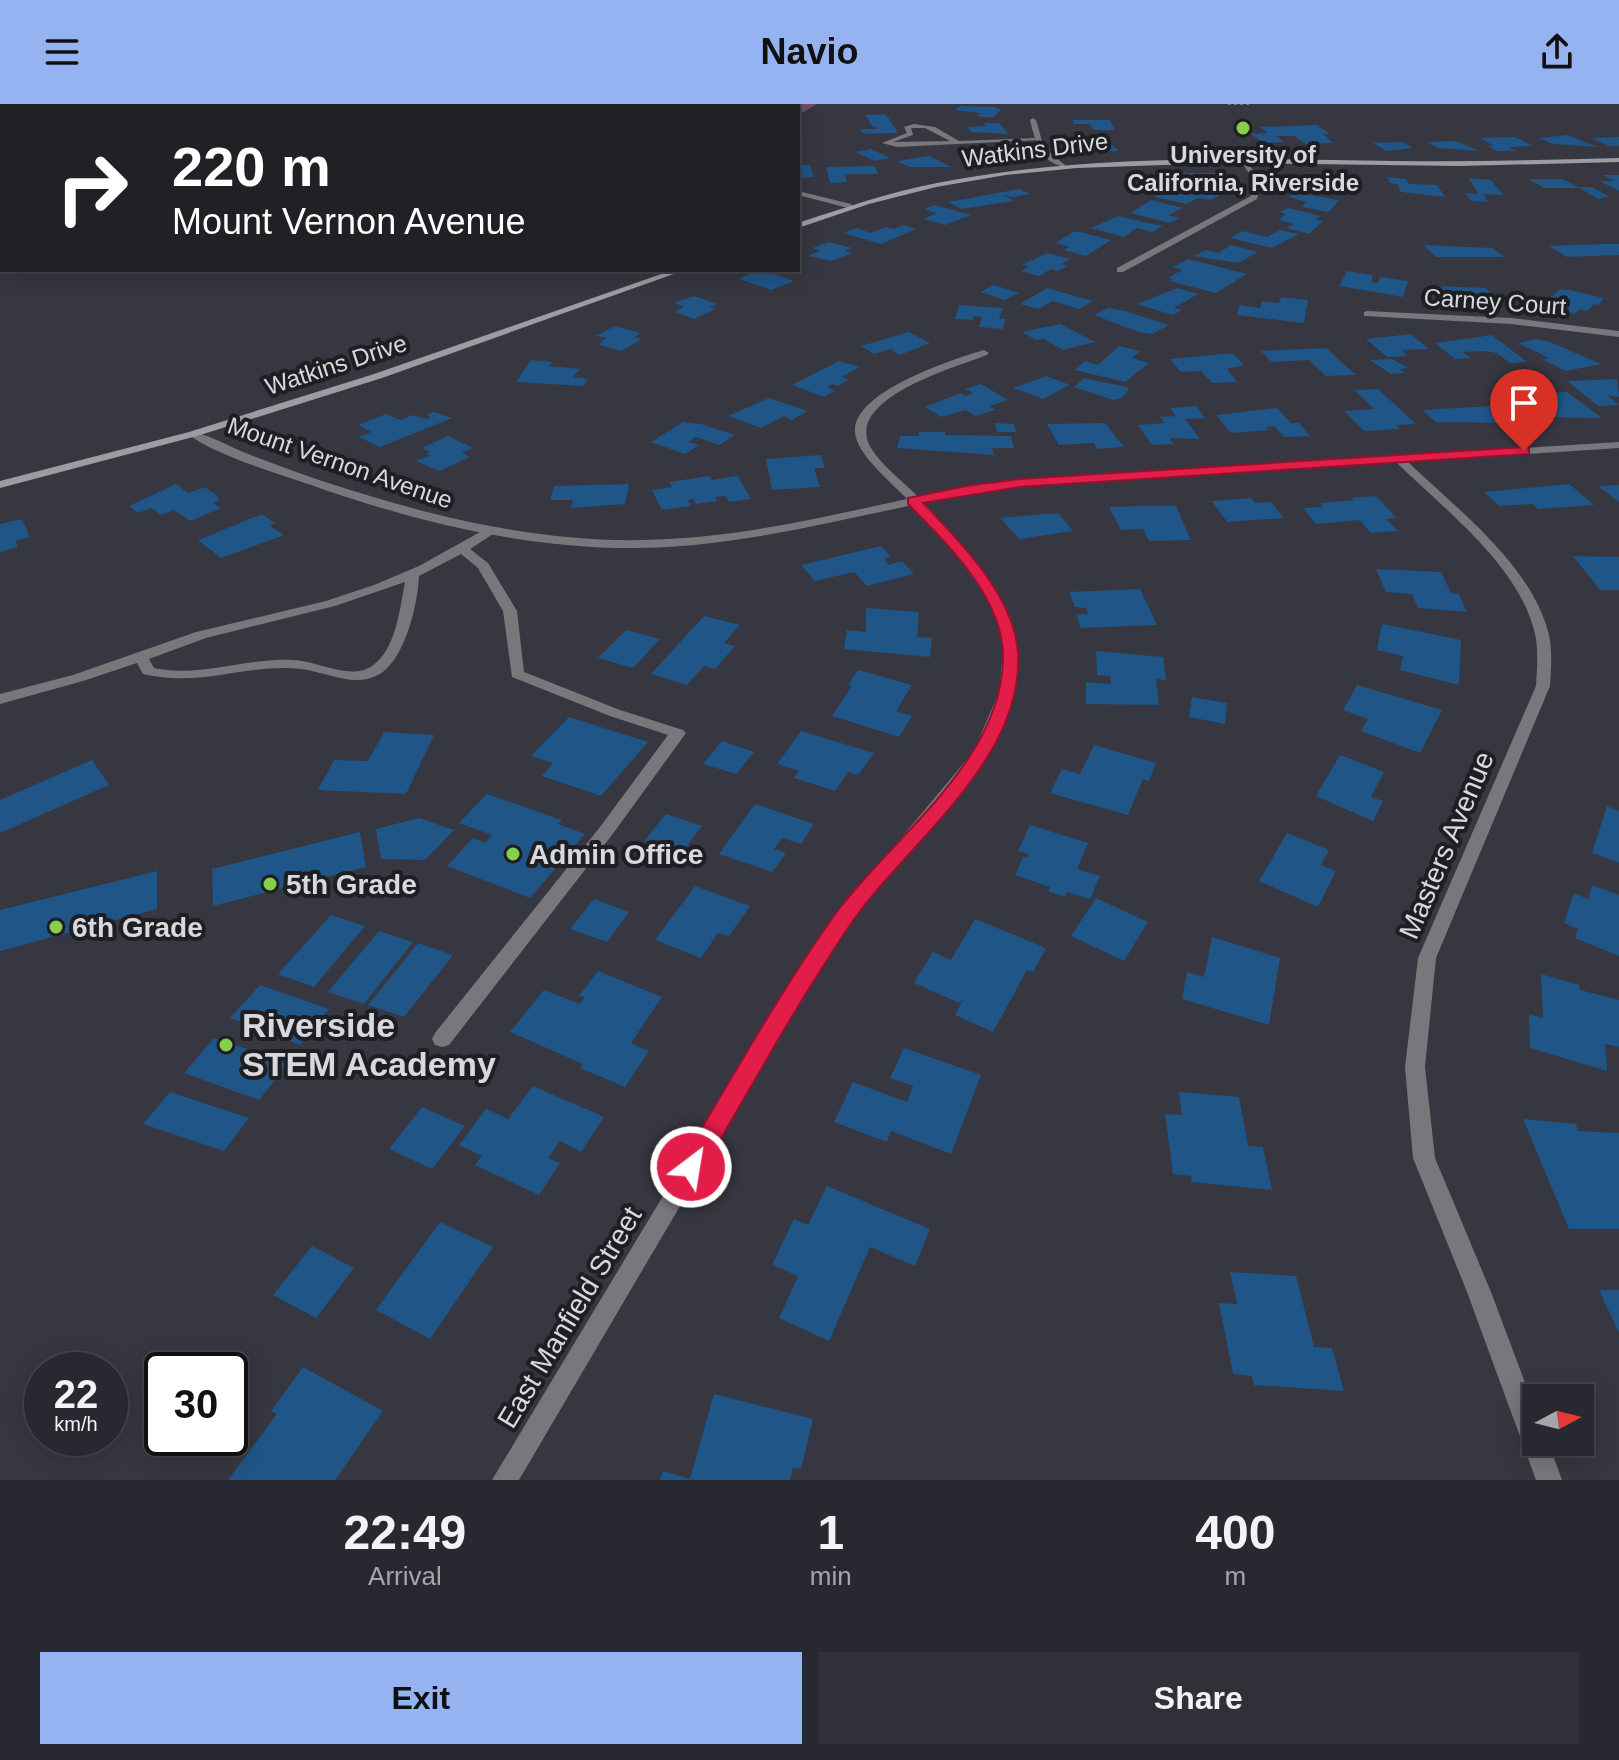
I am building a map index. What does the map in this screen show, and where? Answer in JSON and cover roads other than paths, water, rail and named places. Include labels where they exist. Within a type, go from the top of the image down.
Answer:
[{"type":"main road","name":"Watkins Drive","points":[[800,225],[848,206],[925,186],[1063,166],[1172,161],[1487,165],[1619,160]]},
{"type":"main road","name":"Watkins Drive","points":[[0,485],[193,434],[391,371],[675,272]]},
{"type":"street","points":[[1033,120],[1041,149],[1063,166]]},
{"type":"street","points":[[956,142],[929,127],[915,125],[907,127],[911,134],[908,137],[885,143],[897,145],[1037,140]]},
{"type":"street","points":[[1120,270],[1254,197],[1258,181],[1244,161]]},
{"type":"street","points":[[800,194],[848,206]]},
{"type":"street","name":"Carney Court","points":[[1367,314],[1537,323],[1619,334]]},
{"type":"street","name":"East Manfield Street","points":[[505,1480],[800,985],[845,917],[973,764],[997,721],[1008,686],[1011,655],[1007,629],[982,582],[959,548],[861,443],[860,418],[891,392],[984,353]]},
{"type":"street","name":"Mount Vernon Avenue","points":[[193,434],[245,459],[401,512],[489,531],[608,543],[710,540],[804,525],[966,490],[1019,483],[1619,445]]},
{"type":"street","name":"Masters Avenue","points":[[1398,458],[1506,569],[1539,623],[1545,652],[1543,686],[1427,958],[1415,1067],[1424,1158],[1479,1292],[1549,1480]]},
{"type":"street","points":[[0,699],[78,678],[141,657],[169,643],[308,610],[413,577],[489,531]]},
{"type":"street","points":[[442,1039],[606,831],[678,733],[615,713],[517,674],[510,611],[483,566],[463,549]]},
{"type":"street","points":[[141,657],[148,671],[177,676],[246,666],[298,664],[349,677],[369,674],[385,663],[404,620],[413,577]]},
{"type":"place","name":"University of California, Riverside","points":[[1243,128]]},
{"type":"place","name":"Admin Office","points":[[513,854]]},
{"type":"place","name":"5th Grade","points":[[270,884]]},
{"type":"place","name":"6th Grade","points":[[56,927]]},
{"type":"place","name":"Riverside STEM Academy","points":[[226,1045]]}]
